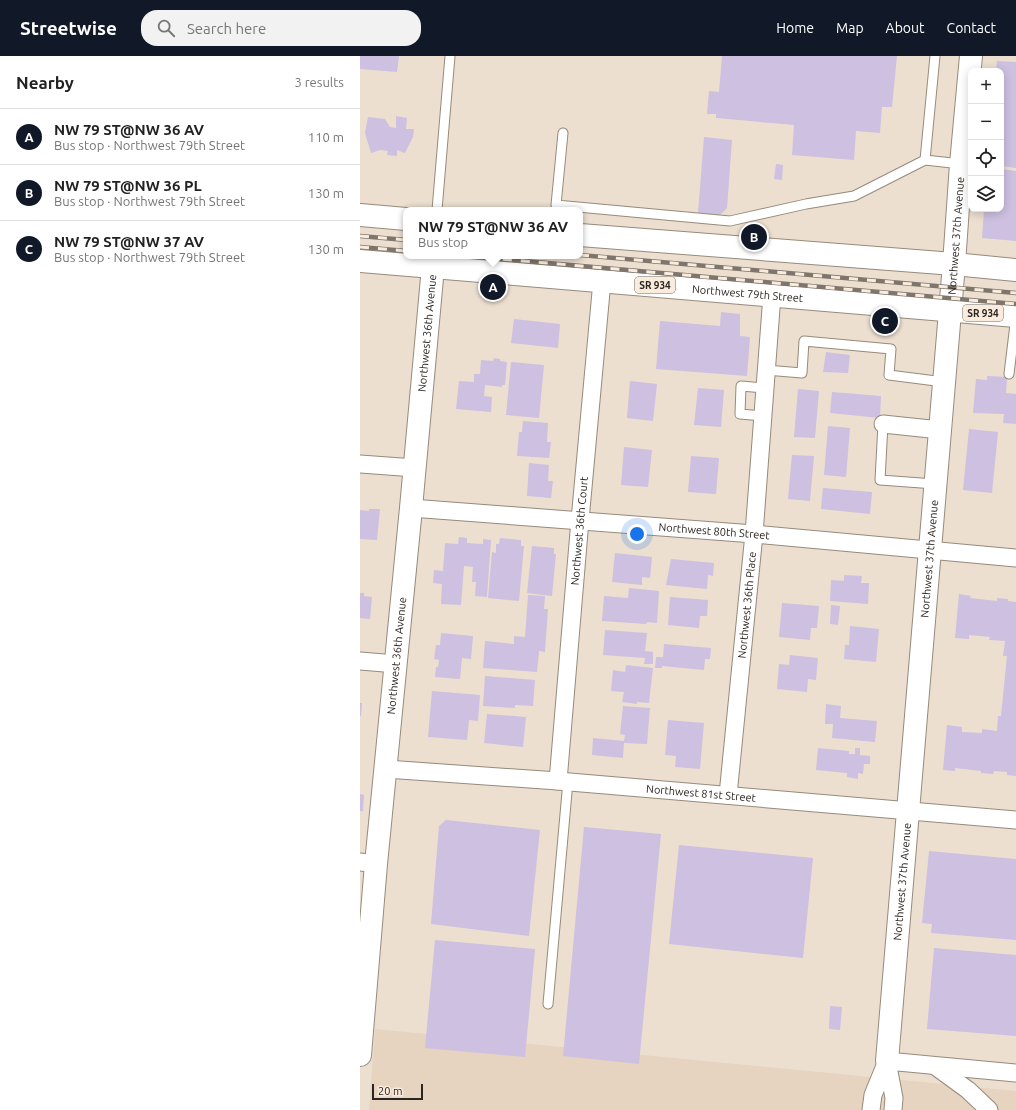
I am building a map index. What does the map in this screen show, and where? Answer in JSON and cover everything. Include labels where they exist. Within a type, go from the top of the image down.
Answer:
[{"type":"street","name":"Northwest 37th Avenue","points":[[871,1110],[873,1096],[886,1061],[971,56]]},
{"type":"street","points":[[360,215],[403,219]]},
{"type":"street","points":[[583,236],[1016,270]]},
{"type":"street","name":"Northwest 79th Street","points":[[360,261],[433,262],[602,281],[1016,316]]},
{"type":"street","name":"Northwest 36th Avenue","points":[[360,1055],[368,863],[386,769],[412,508],[433,262]]},
{"type":"street","name":"Northwest 36th Court","points":[[563,781],[580,520],[602,281]]},
{"type":"street","name":"Northwest 36th Place","points":[[728,795],[754,534],[772,295]]},
{"type":"street","points":[[883,424],[940,430]]},
{"type":"street","points":[[360,464],[415,468]]},
{"type":"street","name":"Northwest 80th Street","points":[[412,508],[754,534],[1016,558]]},
{"type":"street","points":[[360,661],[396,664]]},
{"type":"street","name":"Northwest 81st Street","points":[[386,769],[563,781],[1016,820]]},
{"type":"street","name":"Northwest 37th Avenue","points":[[886,1061],[894,1098],[893,1110]]},
{"type":"street","points":[[886,1061],[1016,1073]]},
{"type":"street","points":[[935,1066],[968,1090],[989,1110]]},
{"type":"lane","points":[[437,207],[450,56]]},
{"type":"lane","points":[[925,160],[935,56]]},
{"type":"lane","points":[[563,133],[556,205],[578,207]]},
{"type":"lane","points":[[583,207],[730,221],[806,204],[854,196],[925,160],[961,164]]},
{"type":"lane","points":[[1009,374],[1016,316]]},
{"type":"lane","points":[[766,370],[802,373],[804,341],[891,349],[890,375],[944,382]]},
{"type":"lane","points":[[762,416],[740,414],[741,386],[765,388]]},
{"type":"lane","points":[[883,424],[880,480],[935,484]]},
{"type":"lane","points":[[548,1004],[563,781]]},
{"type":"shaded area","points":[[375,1029],[1016,1091],[1016,1110],[369,1110]]},
{"type":"building","points":[[360,56],[399,56],[397,72],[360,69]]},
{"type":"building","points":[[722,56],[897,56],[892,107],[882,107],[880,133],[856,131],[854,160],[792,155],[794,125],[716,118],[716,114],[707,114],[709,91],[719,92]]},
{"type":"building","points":[[997,61],[1016,62],[1016,168],[1004,166],[1004,68],[996,68]]},
{"type":"building","points":[[396,116],[407,118],[406,129],[414,129],[413,137],[405,153],[397,150],[397,156],[387,155],[388,151],[380,150],[371,153],[365,133],[368,117],[385,119],[390,127],[396,128]]},
{"type":"building","points":[[704,137],[732,140],[727,208],[720,215],[698,213]]},
{"type":"building","points":[[776,164],[783,165],[782,180],[774,179]]},
{"type":"building","points":[[1004,169],[1016,171],[1016,241],[982,238],[984,212],[1004,212]]},
{"type":"building","points":[[721,312],[740,314],[740,336],[750,337],[747,376],[656,369],[660,321],[720,326]]},
{"type":"building","points":[[514,319],[560,324],[558,348],[511,343]]},
{"type":"building","points":[[826,352],[850,355],[848,373],[823,372]]},
{"type":"building","points":[[494,358],[507,362],[505,385],[502,385],[502,387],[485,385],[484,396],[492,397],[491,412],[456,409],[459,381],[474,382],[474,374],[480,374],[481,360],[493,361]]},
{"type":"building","points":[[511,362],[544,365],[539,418],[506,415]]},
{"type":"building","points":[[987,376],[1007,377],[1006,393],[1016,394],[1016,424],[1003,423],[1004,414],[973,413],[976,379],[987,380]]},
{"type":"building","points":[[630,381],[657,384],[653,421],[627,418]]},
{"type":"building","points":[[698,388],[724,390],[721,427],[694,425]]},
{"type":"building","points":[[798,389],[819,391],[815,438],[794,437]]},
{"type":"building","points":[[832,392],[881,396],[880,418],[830,413]]},
{"type":"building","points":[[523,421],[548,423],[547,442],[551,442],[549,458],[517,456],[519,432],[522,432]]},
{"type":"building","points":[[828,426],[850,428],[846,477],[824,475]]},
{"type":"building","points":[[969,429],[998,432],[992,493],[963,490]]},
{"type":"building","points":[[624,447],[652,450],[648,487],[621,485]]},
{"type":"building","points":[[792,455],[814,456],[810,501],[788,499]]},
{"type":"building","points":[[691,456],[719,458],[716,494],[688,492]]},
{"type":"building","points":[[529,463],[549,465],[548,481],[553,481],[551,498],[527,496]]},
{"type":"building","points":[[823,488],[872,492],[870,514],[821,509]]},
{"type":"building","points":[[369,509],[380,509],[377,540],[360,539],[360,510],[369,511]]},
{"type":"building","points":[[459,537],[467,538],[467,543],[483,544],[483,539],[491,540],[487,597],[475,596],[476,582],[472,582],[473,567],[464,566],[461,605],[441,604],[442,584],[433,583],[434,570],[443,571],[445,543],[458,544]]},
{"type":"building","points":[[500,538],[521,540],[521,546],[524,546],[519,601],[488,598],[492,552],[496,553],[496,544],[499,544]]},
{"type":"building","points":[[532,546],[554,548],[554,554],[556,554],[552,596],[527,593]]},
{"type":"building","points":[[615,553],[652,557],[650,578],[642,577],[642,585],[612,582]]},
{"type":"building","points":[[671,559],[714,563],[713,576],[708,575],[707,589],[666,585]]},
{"type":"building","points":[[844,575],[862,576],[861,583],[869,583],[868,604],[830,601],[831,580],[844,581]]},
{"type":"building","points":[[629,588],[659,591],[657,623],[647,622],[646,624],[602,621],[604,596],[628,598]]},
{"type":"building","points":[[360,593],[364,593],[364,596],[372,597],[370,619],[360,618]]},
{"type":"building","points":[[959,594],[971,596],[970,598],[997,601],[997,598],[1008,599],[1008,601],[1016,602],[1016,776],[1007,775],[1007,772],[994,771],[993,774],[955,768],[955,771],[943,770],[947,725],[962,727],[962,732],[982,733],[982,729],[997,731],[998,716],[1001,716],[1007,656],[1003,656],[1005,641],[989,640],[990,637],[969,635],[969,639],[955,638]]},
{"type":"building","points":[[528,595],[545,596],[544,609],[548,609],[545,652],[539,651],[537,672],[483,668],[485,641],[514,644],[514,636],[525,637]]},
{"type":"building","points":[[670,597],[708,600],[707,616],[700,616],[699,628],[668,625]]},
{"type":"building","points":[[782,603],[819,606],[817,628],[811,628],[810,640],[779,637]]},
{"type":"building","points":[[831,605],[840,606],[838,625],[830,624]]},
{"type":"building","points":[[850,626],[879,629],[876,662],[844,659],[845,645],[849,645]]},
{"type":"building","points":[[605,630],[647,633],[645,651],[653,652],[653,664],[644,664],[645,658],[603,655]]},
{"type":"building","points":[[441,633],[473,636],[471,659],[462,658],[460,679],[435,677],[436,667],[438,667],[439,660],[434,659],[436,645],[440,645]]},
{"type":"building","points":[[664,644],[711,648],[710,659],[705,659],[704,670],[662,666],[662,668],[655,668],[656,657],[663,657]]},
{"type":"building","points":[[790,655],[818,658],[816,680],[808,679],[807,692],[777,689],[779,664],[789,665]]},
{"type":"building","points":[[626,665],[653,668],[649,703],[637,702],[637,704],[622,702],[624,692],[611,691],[613,670],[625,672]]},
{"type":"building","points":[[485,676],[535,680],[533,706],[515,705],[515,708],[483,706]]},
{"type":"building","points":[[432,691],[480,695],[478,721],[469,720],[467,740],[428,737]]},
{"type":"building","points":[[360,703],[362,703],[361,716],[360,716]]},
{"type":"building","points":[[826,704],[841,706],[840,718],[877,721],[875,742],[832,738],[833,724],[825,724]]},
{"type":"building","points":[[623,706],[650,708],[647,744],[624,743],[623,758],[592,755],[593,738],[624,741],[625,735],[620,734]]},
{"type":"building","points":[[487,714],[526,717],[523,747],[484,743]]},
{"type":"building","points":[[668,720],[704,723],[700,769],[675,767],[676,756],[665,755]]},
{"type":"building","points":[[818,748],[849,751],[849,754],[855,754],[855,748],[860,748],[860,755],[870,756],[870,764],[864,764],[863,774],[858,773],[858,779],[847,777],[847,773],[816,770]]},
{"type":"building","points":[[360,794],[364,795],[363,811],[360,811]]},
{"type":"building","points":[[446,820],[540,830],[529,936],[431,924],[439,826]]},
{"type":"building","points":[[584,827],[661,834],[639,1064],[563,1056]]},
{"type":"building","points":[[679,845],[813,858],[803,958],[669,944]]},
{"type":"building","points":[[929,851],[1016,859],[1016,940],[931,933],[932,924],[922,923]]},
{"type":"building","points":[[435,940],[535,949],[525,1057],[425,1048]]},
{"type":"building","points":[[934,948],[1016,955],[1016,1036],[927,1029]]},
{"type":"building","points":[[830,1006],[842,1007],[840,1030],[829,1029]]},
{"type":"railway","points":[[360,236],[403,240]]},
{"type":"railway","points":[[360,247],[403,251]]},
{"type":"railway","points":[[583,255],[1016,293]]},
{"type":"railway","points":[[501,259],[1016,304]]},
{"type":"place","name":"NW 79 ST@NW 36 PL","points":[[754,237]]},
{"type":"place","name":"NW 79 ST@NW 36 AV","points":[[493,287]]},
{"type":"place","name":"NW 79 ST@NW 37 AV","points":[[885,321]]}]
